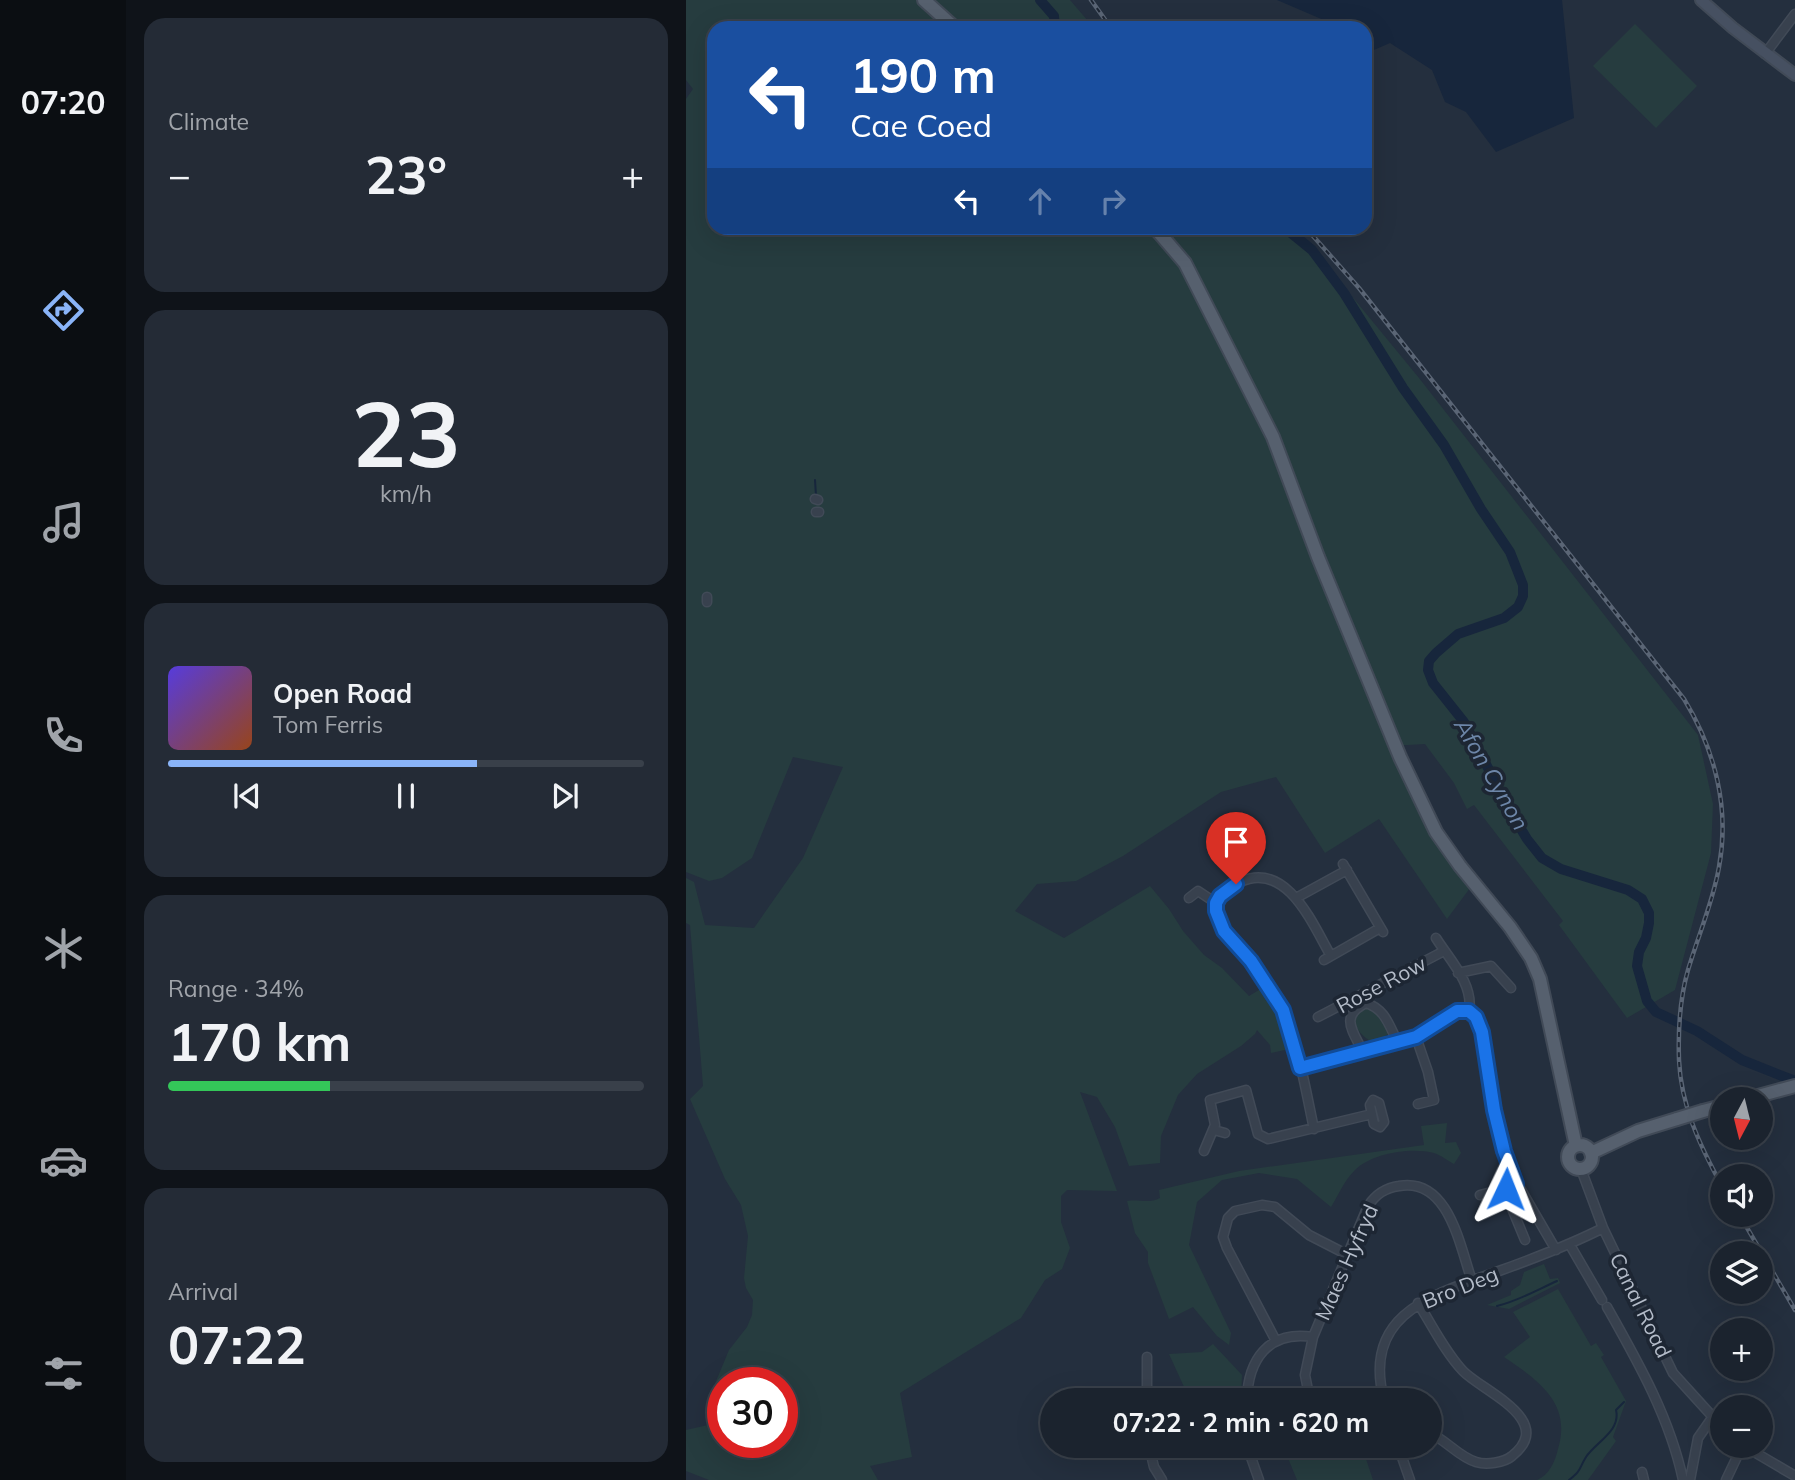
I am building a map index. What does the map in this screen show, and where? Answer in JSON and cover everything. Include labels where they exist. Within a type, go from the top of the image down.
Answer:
[{"type":"main road","points":[[924,0],[947,21]]},
{"type":"main road","points":[[1701,0],[1765,54],[1795,75]]},
{"type":"main road","points":[[1161,235],[1185,263],[1273,437],[1318,557],[1395,744],[1436,832],[1510,927],[1535,968],[1548,1012],[1576,1146]]},
{"type":"main road","points":[[1773,1092],[1795,1086]]},
{"type":"main road","points":[[1591,1153],[1638,1131],[1710,1109]]},
{"type":"main road","points":[[1576,1146],[1587,1147],[1591,1153],[1590,1164],[1581,1169],[1571,1165],[1568,1158],[1570,1151],[1576,1146]]},
{"type":"street","points":[[1765,54],[1795,15]]},
{"type":"street","points":[[1296,898],[1345,867],[1382,930],[1328,958],[1296,898],[1273,880],[1255,877],[1226,890],[1216,903],[1216,911],[1224,931],[1251,961],[1283,1010],[1314,1129]]},
{"type":"street","points":[[1189,898],[1198,891],[1216,903]]},
{"type":"street","points":[[1436,938],[1466,985],[1471,1000],[1469,1011]]},
{"type":"street","name":"Rose Row","points":[[1318,1017],[1444,951]]},
{"type":"street","points":[[1458,973],[1491,967],[1511,988]]},
{"type":"street","points":[[1363,1052],[1350,1025],[1350,1018],[1354,1009],[1366,1003],[1376,1006],[1383,1013],[1397,1041]]},
{"type":"street","points":[[1300,1068],[1416,1037],[1457,1011],[1469,1011],[1476,1017],[1482,1032],[1501,1140],[1516,1184],[1556,1250]]},
{"type":"street","points":[[1416,1037],[1429,1072],[1434,1100],[1419,1104]]},
{"type":"street","points":[[1204,1151],[1214,1130],[1210,1100],[1246,1090],[1258,1134],[1268,1139],[1372,1114]]},
{"type":"street","points":[[1214,1130],[1225,1133]]},
{"type":"street","name":"Canal Road","points":[[1581,1169],[1604,1228],[1674,1373],[1710,1416]]},
{"type":"street","name":"Maes Hyfryd","points":[[1308,1388],[1305,1374],[1313,1337],[1375,1196],[1384,1190],[1410,1184],[1427,1189],[1438,1199],[1449,1216],[1472,1281]]},
{"type":"street","points":[[1480,1195],[1516,1184]]},
{"type":"street","points":[[1506,1189],[1525,1240]]},
{"type":"street","points":[[1276,1341],[1227,1248],[1223,1237],[1228,1218],[1235,1211],[1262,1205],[1275,1207],[1309,1235],[1348,1255]]},
{"type":"street","name":"Bro Deg","points":[[1381,1388],[1379,1377],[1382,1352],[1397,1321],[1418,1303],[1570,1245],[1604,1228]]},
{"type":"street","points":[[1570,1245],[1650,1386],[1683,1480]]},
{"type":"street","points":[[1418,1303],[1464,1372],[1515,1409],[1524,1421],[1525,1436],[1521,1448],[1509,1459],[1493,1463],[1476,1462],[1442,1441]]},
{"type":"street","points":[[1249,1388],[1251,1369],[1257,1359],[1276,1341],[1313,1337]]},
{"type":"street","points":[[1147,1357],[1147,1388]]},
{"type":"street","points":[[1690,1480],[1698,1438],[1710,1421]]},
{"type":"street","points":[[1152,1458],[1154,1467],[1163,1480]]},
{"type":"street","points":[[1251,1458],[1259,1480]]},
{"type":"street","points":[[1402,1458],[1410,1480]]},
{"type":"street","points":[[1764,1458],[1795,1476]]},
{"type":"street","points":[[1726,1480],[1736,1459]]},
{"type":"green space","points":[[686,0],[1070,0],[1088,21],[707,21],[707,235],[1299,235],[1419,378],[1698,735],[1713,804],[1711,853],[1675,990],[1627,1018],[1559,925],[1563,921],[1474,805],[1467,809],[1454,783],[1425,744],[1391,746],[1434,836],[1470,888],[1447,919],[1379,819],[1325,853],[1276,777],[1221,792],[1123,856],[1076,881],[1037,884],[1015,911],[1064,938],[1150,886],[1204,955],[1222,968],[1249,996],[1264,987],[1279,1012],[1288,1046],[1285,1050],[1271,1053],[1270,1045],[1257,1030],[1241,1046],[1197,1074],[1178,1095],[1161,1136],[1160,1163],[1129,1166],[1115,1127],[1097,1097],[1080,1092],[1117,1191],[1067,1190],[1061,1196],[1061,1222],[1070,1248],[1062,1269],[1045,1280],[1021,1318],[900,1393],[912,1457],[870,1466],[878,1480],[709,1480],[686,1471],[686,1430],[707,1425],[707,1458],[798,1458],[798,1367],[722,1367],[729,1350],[747,1327],[752,1315],[753,1300],[744,1278],[748,1236],[741,1205],[725,1179],[690,1099],[703,1086],[690,925],[686,923],[686,878],[694,882],[705,925],[754,928],[803,858],[843,767],[793,757],[752,858],[722,878],[709,881],[686,872],[686,99],[693,89],[686,80]]},
{"type":"green space","points":[[1635,24],[1697,86],[1656,128],[1593,66]]},
{"type":"green space","points":[[1367,1007],[1379,1012],[1388,1034],[1376,1043],[1364,1036],[1356,1025],[1356,1014]]},
{"type":"green space","points":[[1447,1123],[1445,1143],[1456,1142],[1461,1153],[1454,1164],[1437,1154],[1425,1151],[1403,1151],[1371,1159],[1355,1170],[1331,1207],[1297,1179],[1259,1173],[1222,1180],[1197,1202],[1189,1245],[1231,1333],[1229,1345],[1217,1336],[1193,1307],[1169,1319],[1148,1263],[1148,1252],[1135,1233],[1127,1201],[1156,1200],[1160,1198],[1159,1190],[1239,1171],[1424,1145],[1421,1126]]},
{"type":"green space","points":[[1544,1264],[1550,1279],[1558,1278],[1560,1283],[1509,1309],[1487,1305],[1511,1295],[1511,1291],[1520,1285],[1524,1272]]},
{"type":"green space","points":[[1558,1289],[1591,1346],[1596,1343],[1604,1355],[1601,1357],[1626,1401],[1613,1437],[1616,1441],[1588,1480],[1537,1480],[1548,1471],[1555,1459],[1561,1433],[1560,1418],[1549,1394],[1540,1384],[1504,1357],[1530,1337],[1513,1312]]},
{"type":"green space","points":[[1213,1344],[1242,1375],[1241,1388],[1185,1388],[1169,1354],[1202,1352]]},
{"type":"green space","points":[[1288,1458],[1366,1458],[1373,1480],[1297,1480]]},
{"type":"water","points":[[1277,0],[1562,0],[1574,118],[1496,152],[1466,112],[1445,102],[1432,70],[1390,43],[1372,51],[1372,21],[1326,21]]},
{"type":"waterway","name":"Afon Cynon","points":[[1040,0],[1054,16],[1054,21]]},
{"type":"waterway","name":"Afon Cynon","points":[[1294,235],[1312,250],[1344,293],[1403,388],[1444,445],[1481,509],[1510,552],[1523,585],[1523,596],[1518,607],[1504,618],[1458,634],[1436,653],[1429,661],[1428,670],[1433,683],[1464,722],[1512,814],[1542,858],[1561,869],[1628,890],[1642,899],[1649,913],[1649,923],[1637,966],[1647,1001],[1656,1012],[1697,1031],[1742,1060],[1795,1081]]},
{"type":"waterway","points":[[815,480],[816,496]]},
{"type":"waterway","points":[[1497,1306],[1557,1281]]},
{"type":"waterway","points":[[1569,1480],[1578,1472],[1590,1452],[1607,1436],[1615,1424],[1616,1410],[1624,1402]]},
{"type":"railway","points":[[1091,0],[1106,21]]},
{"type":"railway","points":[[1312,235],[1359,288],[1684,699],[1704,738],[1712,759],[1721,801],[1722,845],[1713,893],[1685,981],[1680,1015],[1679,1060],[1688,1110],[1710,1164]]},
{"type":"railway","points":[[1747,1227],[1795,1310]]},
{"type":"route","points":[[1236,884],[1220,896],[1216,911],[1224,931],[1251,961],[1283,1010],[1300,1068],[1416,1037],[1457,1011],[1469,1011],[1476,1017],[1482,1032],[1494,1110],[1516,1184],[1506,1189]]}]
